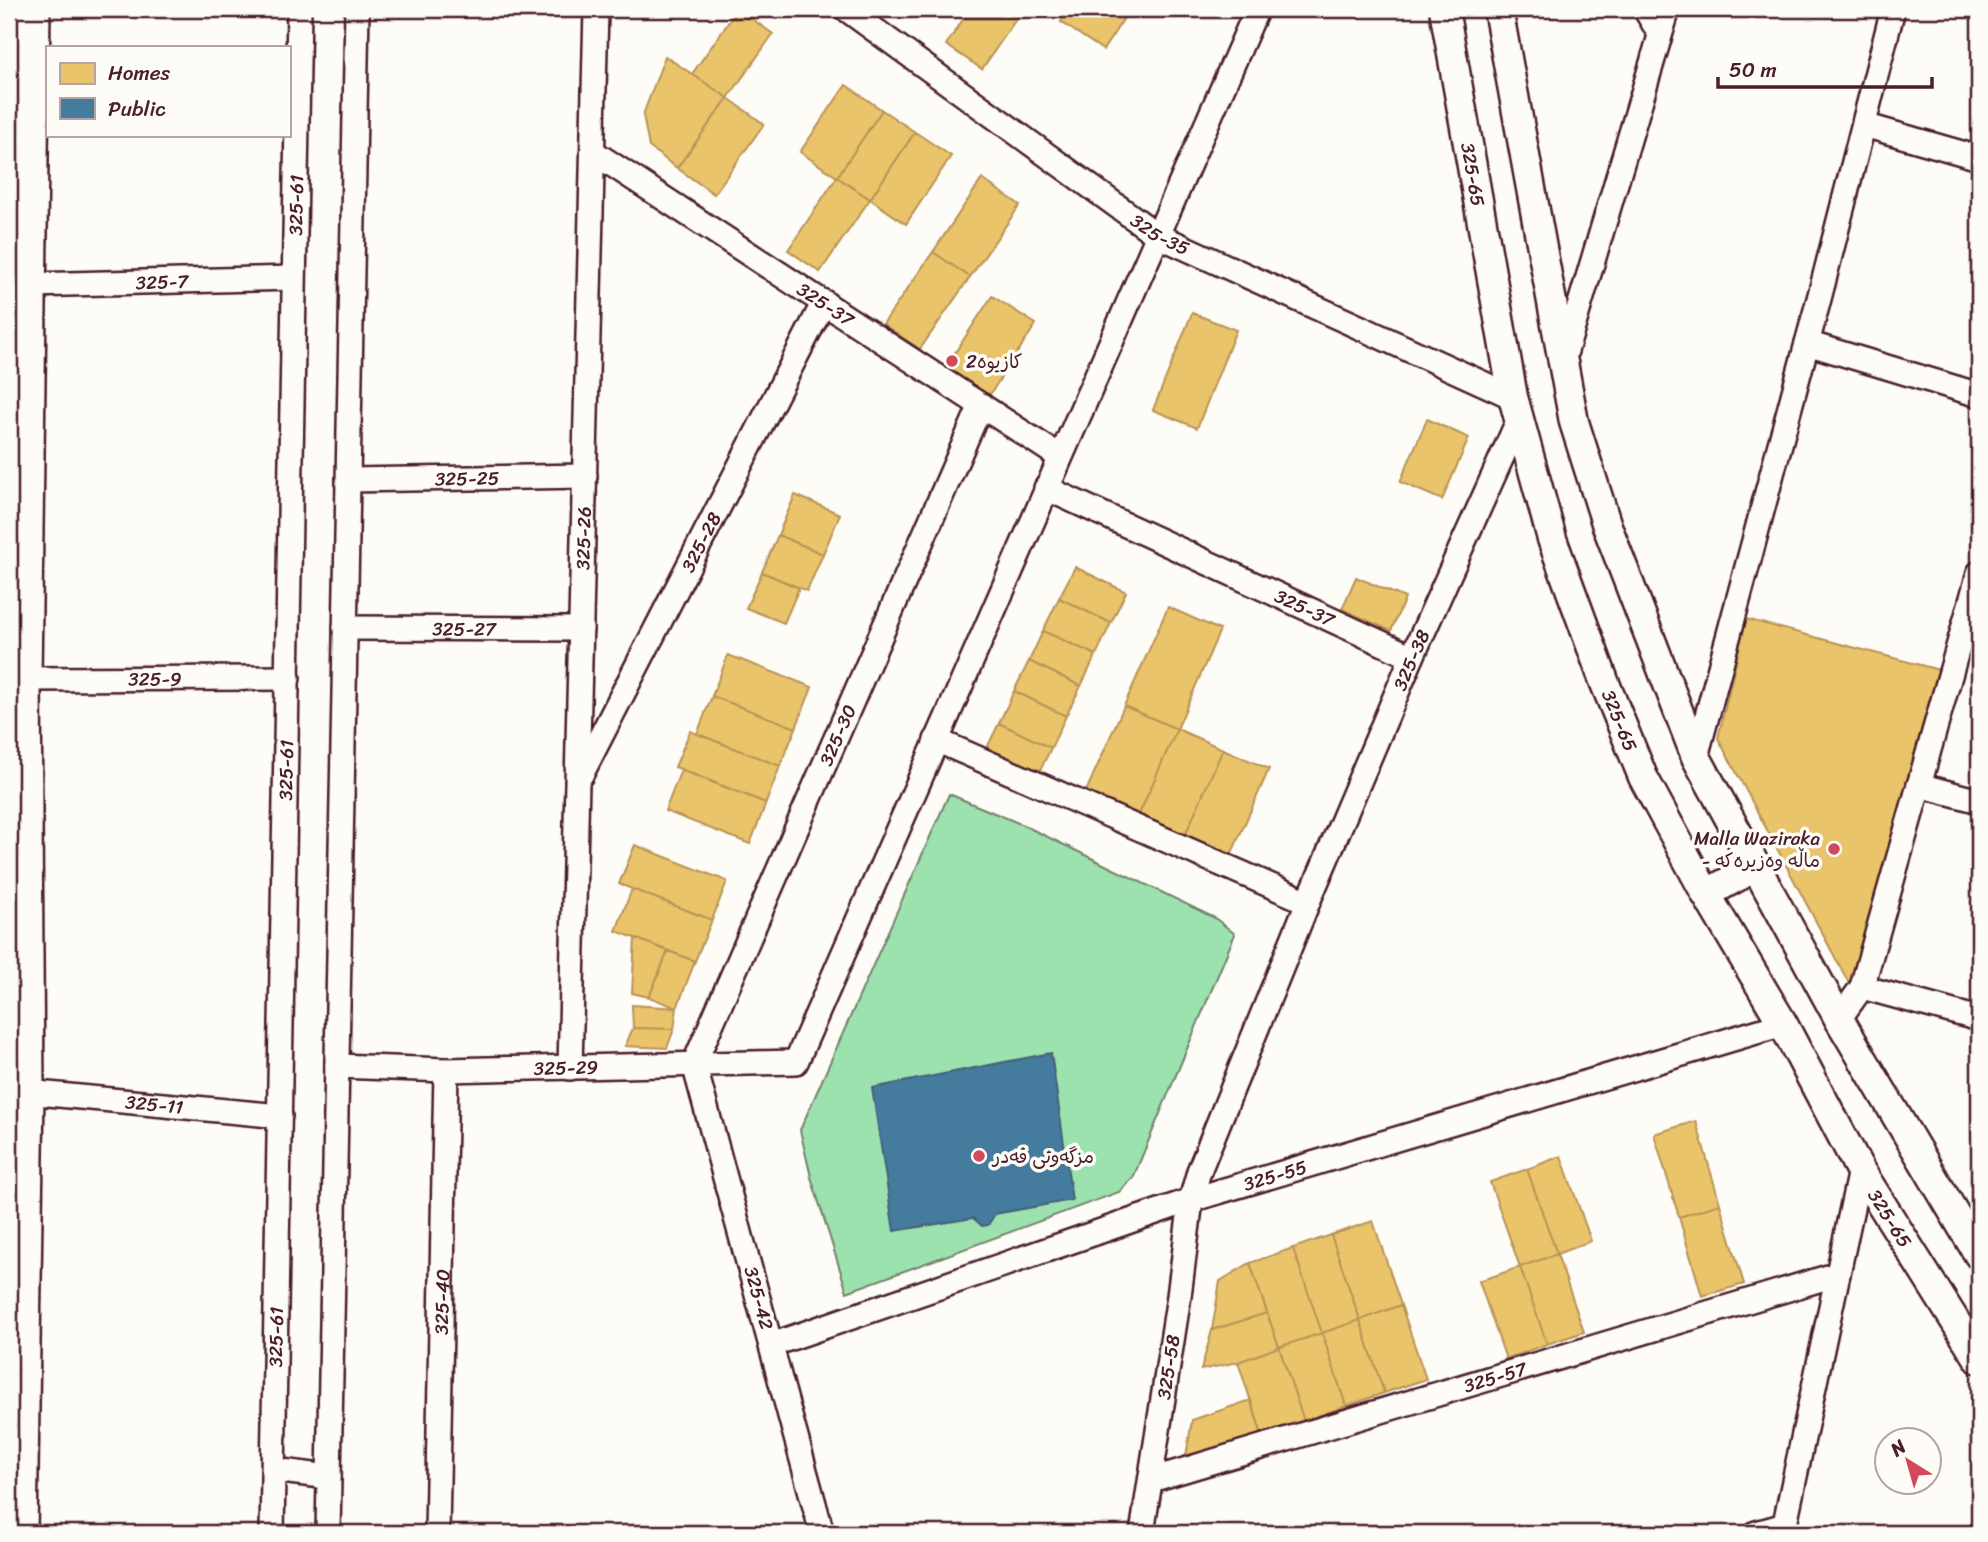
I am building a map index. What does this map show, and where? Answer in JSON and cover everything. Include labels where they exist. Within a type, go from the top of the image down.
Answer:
[{"type":"main road","points":[[20,1533],[27,1092],[24,679],[33,9]]},
{"type":"street","name":"325-61","points":[[272,1533],[299,9]]},
{"type":"street","points":[[328,1533],[357,9]]},
{"type":"street","name":"325-26","points":[[569,1068],[596,9]]},
{"type":"street","name":"325-35","points":[[846,9],[1157,235],[1516,408]]},
{"type":"street","name":"325-65","points":[[1444,9],[1516,408],[1552,539],[1604,681],[1643,776],[1706,894],[1783,1024],[1860,1170],[1979,1359]]},
{"type":"street","points":[[1498,9],[1574,422],[1591,479],[1696,757],[1839,1019],[1979,1255]]},
{"type":"street","points":[[1645,9],[1660,34]]},
{"type":"street","points":[[1563,361],[1668,9]]},
{"type":"street","points":[[1696,757],[1893,9]]},
{"type":"street","points":[[1252,11],[936,740],[1308,902]]},
{"type":"street","points":[[1864,125],[1979,158]]},
{"type":"street","name":"325-37","points":[[593,152],[1060,457]]},
{"type":"street","name":"325-7","points":[[31,285],[293,278]]},
{"type":"street","name":"325-28","points":[[577,782],[824,302]]},
{"type":"street","points":[[1807,343],[1979,395]]},
{"type":"street","name":"325-30","points":[[694,1064],[981,405]]},
{"type":"street","name":"325-38","points":[[1191,1200],[1199,1171],[1308,902],[1516,408]]},
{"type":"street","name":"325-25","points":[[348,480],[585,476]]},
{"type":"street","name":"325-37","points":[[1046,488],[1412,657]]},
{"type":"street","points":[[1839,1019],[1862,987],[1919,785],[1975,607],[1979,573]]},
{"type":"street","name":"325-27","points":[[345,628],[581,629]]},
{"type":"street","name":"325-9","points":[[24,679],[288,678]]},
{"type":"street","name":"325-29","points":[[337,1066],[446,1070],[796,1062],[936,740]]},
{"type":"street","points":[[1919,785],[1979,801]]},
{"type":"street","points":[[1706,894],[1755,867]]},
{"type":"street","points":[[1862,987],[1979,1019]]},
{"type":"street","name":"325-55","points":[[771,1345],[1191,1200],[1783,1024]]},
{"type":"street","name":"325-42","points":[[694,1064],[822,1533]]},
{"type":"street","name":"325-40","points":[[437,1533],[446,1070]]},
{"type":"street","name":"325-11","points":[[27,1092],[280,1116]]},
{"type":"street","points":[[1756,1533],[1784,1529],[1860,1170]]},
{"type":"street","name":"325-58","points":[[1142,1533],[1179,1296],[1191,1200]]},
{"type":"street","name":"325-57","points":[[1151,1479],[1838,1274]]},
{"type":"street","points":[[274,1470],[328,1477]]},
{"type":"green space","points":[[949,794],[1023,825],[1215,918],[1235,934],[1133,1178],[1119,1192],[847,1292],[811,1177],[800,1130]]},
{"type":"building: Homes","points":[[738,9],[773,34],[728,98],[692,74]]},
{"type":"building: Homes","points":[[905,9],[924,9],[918,18]]},
{"type":"building: Homes","points":[[970,9],[1023,9],[982,69],[946,45]]},
{"type":"building: Homes","points":[[1070,9],[1130,9],[1103,50],[1061,22]]},
{"type":"building: Homes","points":[[665,56],[728,98],[677,168],[649,147],[643,115]]},
{"type":"building: Homes","points":[[846,85],[882,110],[837,177],[800,152]]},
{"type":"building: Homes","points":[[728,98],[764,124],[714,194],[677,168]]},
{"type":"building: Homes","points":[[882,110],[915,132],[870,199],[837,177]]},
{"type":"building: Homes","points":[[915,132],[951,156],[906,224],[870,199]]},
{"type":"building: Homes","points":[[837,177],[870,199],[820,272],[788,250]]},
{"type":"building: Homes","points":[[982,179],[1020,205],[970,277],[933,252]]},
{"type":"building: Homes","points":[[933,252],[970,277],[920,349],[883,324]]},
{"type":"building: Homes","points":[[992,296],[1036,324],[989,396],[945,368]]},
{"type":"building: Homes","points":[[1192,313],[1236,330],[1197,428],[1153,410]]},
{"type":"building: Homes","points":[[1427,419],[1469,438],[1442,500],[1400,482]]},
{"type":"building: Homes","points":[[795,495],[840,514],[823,554],[778,535]]},
{"type":"building: Homes","points":[[778,535],[823,554],[807,591],[762,572]]},
{"type":"building: Homes","points":[[1075,567],[1126,592],[1111,623],[1059,598]]},
{"type":"building: Homes","points":[[762,572],[799,588],[784,623],[746,608]]},
{"type":"building: Homes","points":[[1356,577],[1405,598],[1391,631],[1342,609]]},
{"type":"building: Homes","points":[[1059,598],[1111,623],[1096,655],[1043,631]]},
{"type":"building: Homes","points":[[1168,607],[1220,630],[1177,729],[1124,706]]},
{"type":"building: Homes","name":"Malla Waziraka - ماڵە وەزیرەکە","points":[[1746,619],[1943,671],[1852,989],[1718,738]]},
{"type":"building: Homes","points":[[1043,631],[1096,655],[1081,686],[1029,661]]},
{"type":"building: Homes","points":[[728,655],[812,687],[796,728],[712,696]]},
{"type":"building: Homes","points":[[1029,661],[1081,686],[1066,716],[1014,691]]},
{"type":"building: Homes","points":[[1014,691],[1066,716],[1051,748],[999,723]]},
{"type":"building: Homes","points":[[712,696],[796,728],[780,766],[697,734]]},
{"type":"building: Homes","points":[[1124,706],[1177,729],[1136,821],[1083,798]]},
{"type":"building: Homes","points":[[999,723],[1051,748],[1036,779],[984,754]]},
{"type":"building: Homes","points":[[1177,729],[1223,749],[1182,842],[1136,821]]},
{"type":"building: Homes","points":[[690,731],[780,766],[766,803],[675,767]]},
{"type":"building: Homes","points":[[1223,749],[1269,769],[1228,862],[1182,842]]},
{"type":"building: Homes","points":[[681,770],[766,803],[750,844],[665,811]]},
{"type":"building: Homes","points":[[635,845],[727,881],[712,920],[619,884]]},
{"type":"building: Homes","points":[[632,889],[712,920],[695,961],[616,931]]},
{"type":"building: Homes","points":[[635,938],[668,951],[649,997],[632,993]]},
{"type":"building: Homes","points":[[668,951],[695,961],[677,1008],[649,997]]},
{"type":"building: Homes","points":[[632,1005],[677,1008],[674,1029],[633,1028]]},
{"type":"building: Homes","points":[[633,1028],[674,1029],[667,1048],[625,1046]]},
{"type":"building: Homes","points":[[1696,1121],[1720,1204],[1679,1217],[1654,1134]]},
{"type":"building: Homes","points":[[1561,1156],[1591,1241],[1557,1254],[1527,1169]]},
{"type":"building: Homes","points":[[1527,1169],[1557,1254],[1520,1267],[1490,1182]]},
{"type":"building: Homes","points":[[1720,1204],[1744,1284],[1702,1296],[1679,1217]]},
{"type":"building: Homes","points":[[1373,1221],[1401,1305],[1360,1320],[1331,1235]]},
{"type":"building: Homes","points":[[1331,1235],[1360,1320],[1322,1333],[1293,1248]]},
{"type":"building: Homes","points":[[1293,1248],[1322,1333],[1279,1347],[1250,1263]]},
{"type":"building: Homes","points":[[1557,1254],[1584,1332],[1547,1344],[1520,1267]]},
{"type":"building: Homes","points":[[1250,1263],[1267,1313],[1212,1330],[1220,1281]]},
{"type":"building: Homes","points":[[1520,1267],[1547,1344],[1506,1359],[1479,1281]]},
{"type":"building: Homes","points":[[1401,1305],[1426,1379],[1384,1393],[1360,1320]]},
{"type":"building: Homes","points":[[1267,1313],[1279,1347],[1238,1362],[1201,1370],[1212,1330]]},
{"type":"building: Homes","points":[[1360,1320],[1384,1393],[1346,1406],[1322,1333]]},
{"type":"building: Homes","points":[[1322,1333],[1346,1406],[1304,1421],[1279,1347]]},
{"type":"building: Homes","points":[[1279,1347],[1304,1421],[1262,1435],[1238,1362]]},
{"type":"building: Homes","points":[[1251,1400],[1262,1435],[1185,1462],[1192,1420]]},
{"type":"building: Public","points":[[1051,1053],[1072,1200],[995,1214],[988,1225],[982,1226],[973,1218],[894,1231],[872,1088]]},
{"type":"place","name":"كازيوه2","points":[[952,361]]},
{"type":"place","name":"Malla Waziraka - ماڵە وەزیرەکە","points":[[1834,849]]},
{"type":"place","name":"مزگەوتی قەدر","points":[[979,1156]]}]
